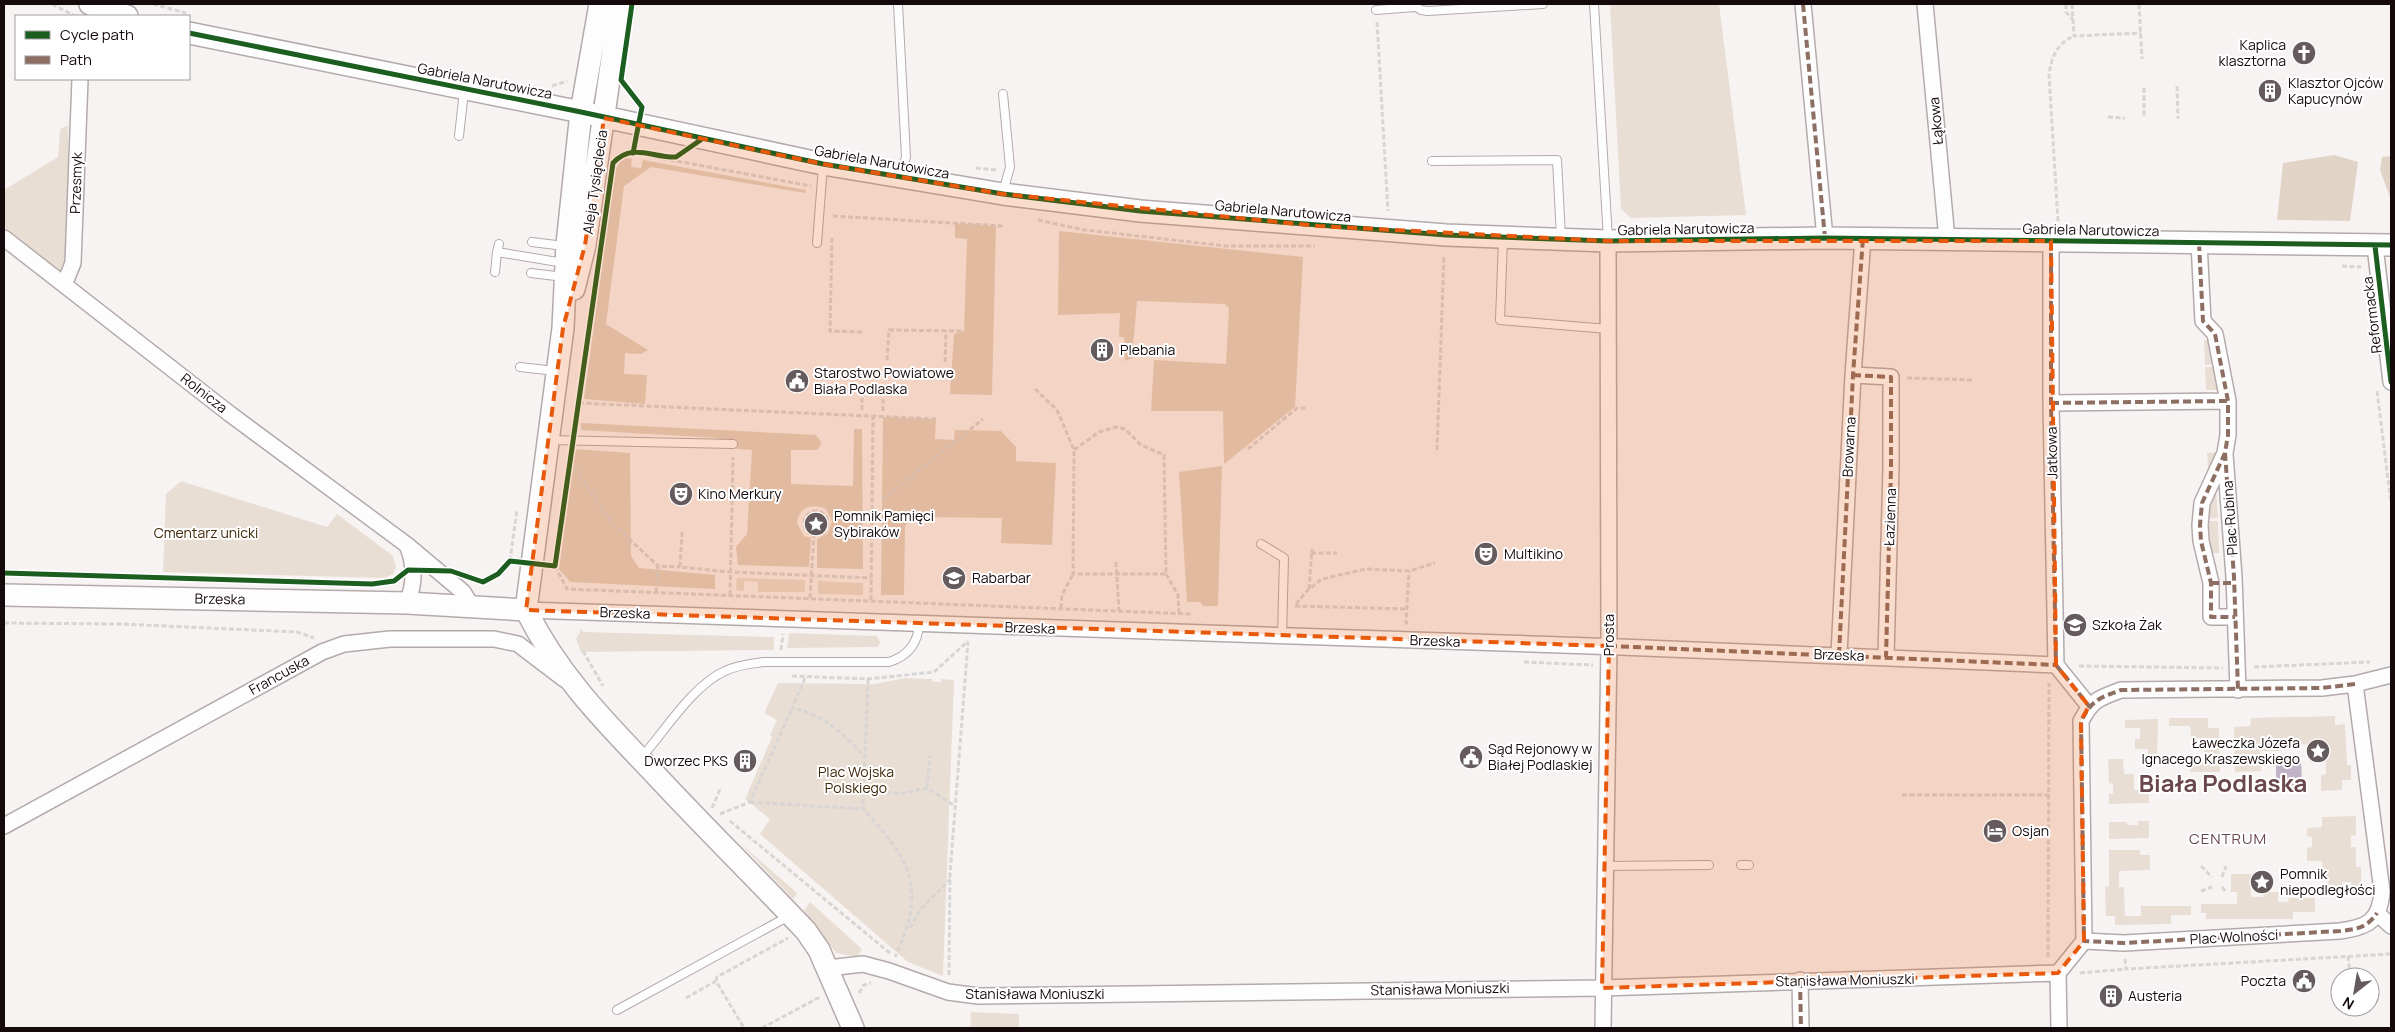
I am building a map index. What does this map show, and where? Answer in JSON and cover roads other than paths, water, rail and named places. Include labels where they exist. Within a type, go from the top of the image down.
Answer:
[{"type":"street","points":[[90,4],[124,15]]},
{"type":"street","name":"Aleja Tysiąclecia","points":[[526,610],[563,328],[566,262],[581,112],[600,4]]},
{"type":"street","name":"Aleja Tysiąclecia","points":[[563,328],[585,245],[620,4]]},
{"type":"street","points":[[1803,4],[1825,238]]},
{"type":"street","name":"Łąkowa","points":[[1925,4],[1947,239]]},
{"type":"street","name":"Gabriela Narutowicza","points":[[190,32],[581,112],[638,126],[823,164],[1003,194],[1140,211],[1446,235],[1608,241],[1825,238],[1947,239],[2055,231],[2200,243],[2383,245]]},
{"type":"street","name":"Przesmyk","points":[[64,285],[73,264],[80,80]]},
{"type":"street","name":"Jatkowa","points":[[2052,665],[2051,402],[2055,231]]},
{"type":"street","name":"Rolnicza","points":[[4,238],[222,408],[407,545],[463,592],[471,605]]},
{"type":"street","name":"Browarna","points":[[1839,655],[1853,375],[1863,238]]},
{"type":"street","name":"Prosta","points":[[1603,1028],[1602,988],[1610,646],[1608,241]]},
{"type":"street","name":"Plac Rubina","points":[[2200,243],[2203,321],[2215,334],[2228,401],[2228,435],[2225,453],[2236,617],[2238,690]]},
{"type":"street","name":"Reformacka","points":[[2383,245],[2391,382]]},
{"type":"street","name":"Łazienna","points":[[1853,375],[1891,377],[1891,468],[1886,657]]},
{"type":"street","points":[[2051,402],[2228,401]]},
{"type":"street","name":"Plac Rubina","points":[[2225,453],[2202,504],[2201,541],[2211,583],[2211,617],[2236,617]]},
{"type":"street","points":[[406,603],[413,589],[413,559],[407,545]]},
{"type":"street","points":[[2211,583],[2234,583]]},
{"type":"street","name":"Brzeska","points":[[4,595],[471,605],[526,610],[1610,646],[2052,665]]},
{"type":"street","points":[[526,610],[542,642],[572,684],[640,759],[791,915],[815,944],[828,968],[853,1028]]},
{"type":"street","name":"Francuska","points":[[4,826],[322,652],[344,644],[390,639],[494,639],[518,644],[572,684]]},
{"type":"street","points":[[2052,665],[2089,706]]},
{"type":"street","points":[[2059,1028],[2058,973],[2084,941],[2081,721],[2089,706],[2099,698],[2121,690],[2322,688],[2355,684],[2388,676]]},
{"type":"street","points":[[2355,684],[2382,891],[2377,913],[2391,926]]},
{"type":"street","name":"Plac Wolności","points":[[2084,941],[2124,943],[2340,932],[2361,928],[2371,922],[2377,913]]},
{"type":"street","name":"Stanisława Moniuszki","points":[[828,968],[863,964],[948,992],[978,996],[1602,988],[2058,973]]},
{"type":"street","points":[[1800,980],[1801,1028]]},
{"type":"lane","points":[[898,4],[906,157],[900,177]]},
{"type":"lane","points":[[1376,10],[1413,5],[1428,11],[1543,4]]},
{"type":"lane","points":[[1594,4],[1608,241]]},
{"type":"lane","points":[[459,136],[464,89]]},
{"type":"lane","points":[[1002,94],[1009,171],[1003,194]]},
{"type":"lane","points":[[1432,161],[1557,160],[1561,239]]},
{"type":"lane","points":[[817,243],[823,164]]},
{"type":"lane","points":[[1503,237],[1500,320],[1608,329]]},
{"type":"lane","points":[[532,242],[566,262]]},
{"type":"lane","points":[[494,272],[498,248],[566,262]]},
{"type":"lane","points":[[531,273],[566,262]]},
{"type":"lane","points":[[520,367],[558,371]]},
{"type":"lane","points":[[549,440],[733,444]]},
{"type":"lane","points":[[1260,544],[1284,558],[1282,636]]},
{"type":"lane","points":[[640,759],[701,688],[725,671],[742,665],[763,662],[889,662],[897,660],[911,649],[916,640],[919,624]]},
{"type":"lane","points":[[1605,866],[1709,864]]},
{"type":"lane","points":[[617,1010],[791,915]]},
{"type":"place","name":"Kaplica klasztorna","points":[[2304,53]]},
{"type":"place","name":"Klasztor Ojców Kapucynów","points":[[2270,91]]},
{"type":"place","name":"Plebania","points":[[1102,350]]},
{"type":"place","name":"Starostwo Powiatowe Biała Podlaska","points":[[797,381]]},
{"type":"place","name":"Kino Merkury","points":[[681,494]]},
{"type":"place","name":"Pomnik Pamięci Sybiraków","points":[[816,524]]},
{"type":"place","name":"Multikino","points":[[1486,554]]},
{"type":"place","name":"Rabarbar","points":[[954,578]]},
{"type":"place","name":"Szkoła Żak","points":[[2075,625]]},
{"type":"place","name":"Ławeczka Józefa Ignacego Kraszewskiego","points":[[2318,751]]},
{"type":"place","name":"Sąd Rejonowy w Białej Podlaskiej","points":[[1471,757]]},
{"type":"place","name":"Dworzec PKS","points":[[745,761]]},
{"type":"place","name":"Osjan","points":[[1995,831]]},
{"type":"place","name":"Pomnik niepodległości","points":[[2262,882]]},
{"type":"place","name":"Poczta","points":[[2304,981]]},
{"type":"place","name":"Austeria","points":[[2111,996]]},
{"type":"district","name":"Biała Podlaska","points":[[2223,784]]},
{"type":"district","name":"CENTRUM","points":[[2228,839]]},
{"type":"park label","name":"Cmentarz unicki","points":[[206,533]]},
{"type":"park label","name":"Plac Wojska Polskiego","points":[[856,780]]}]
